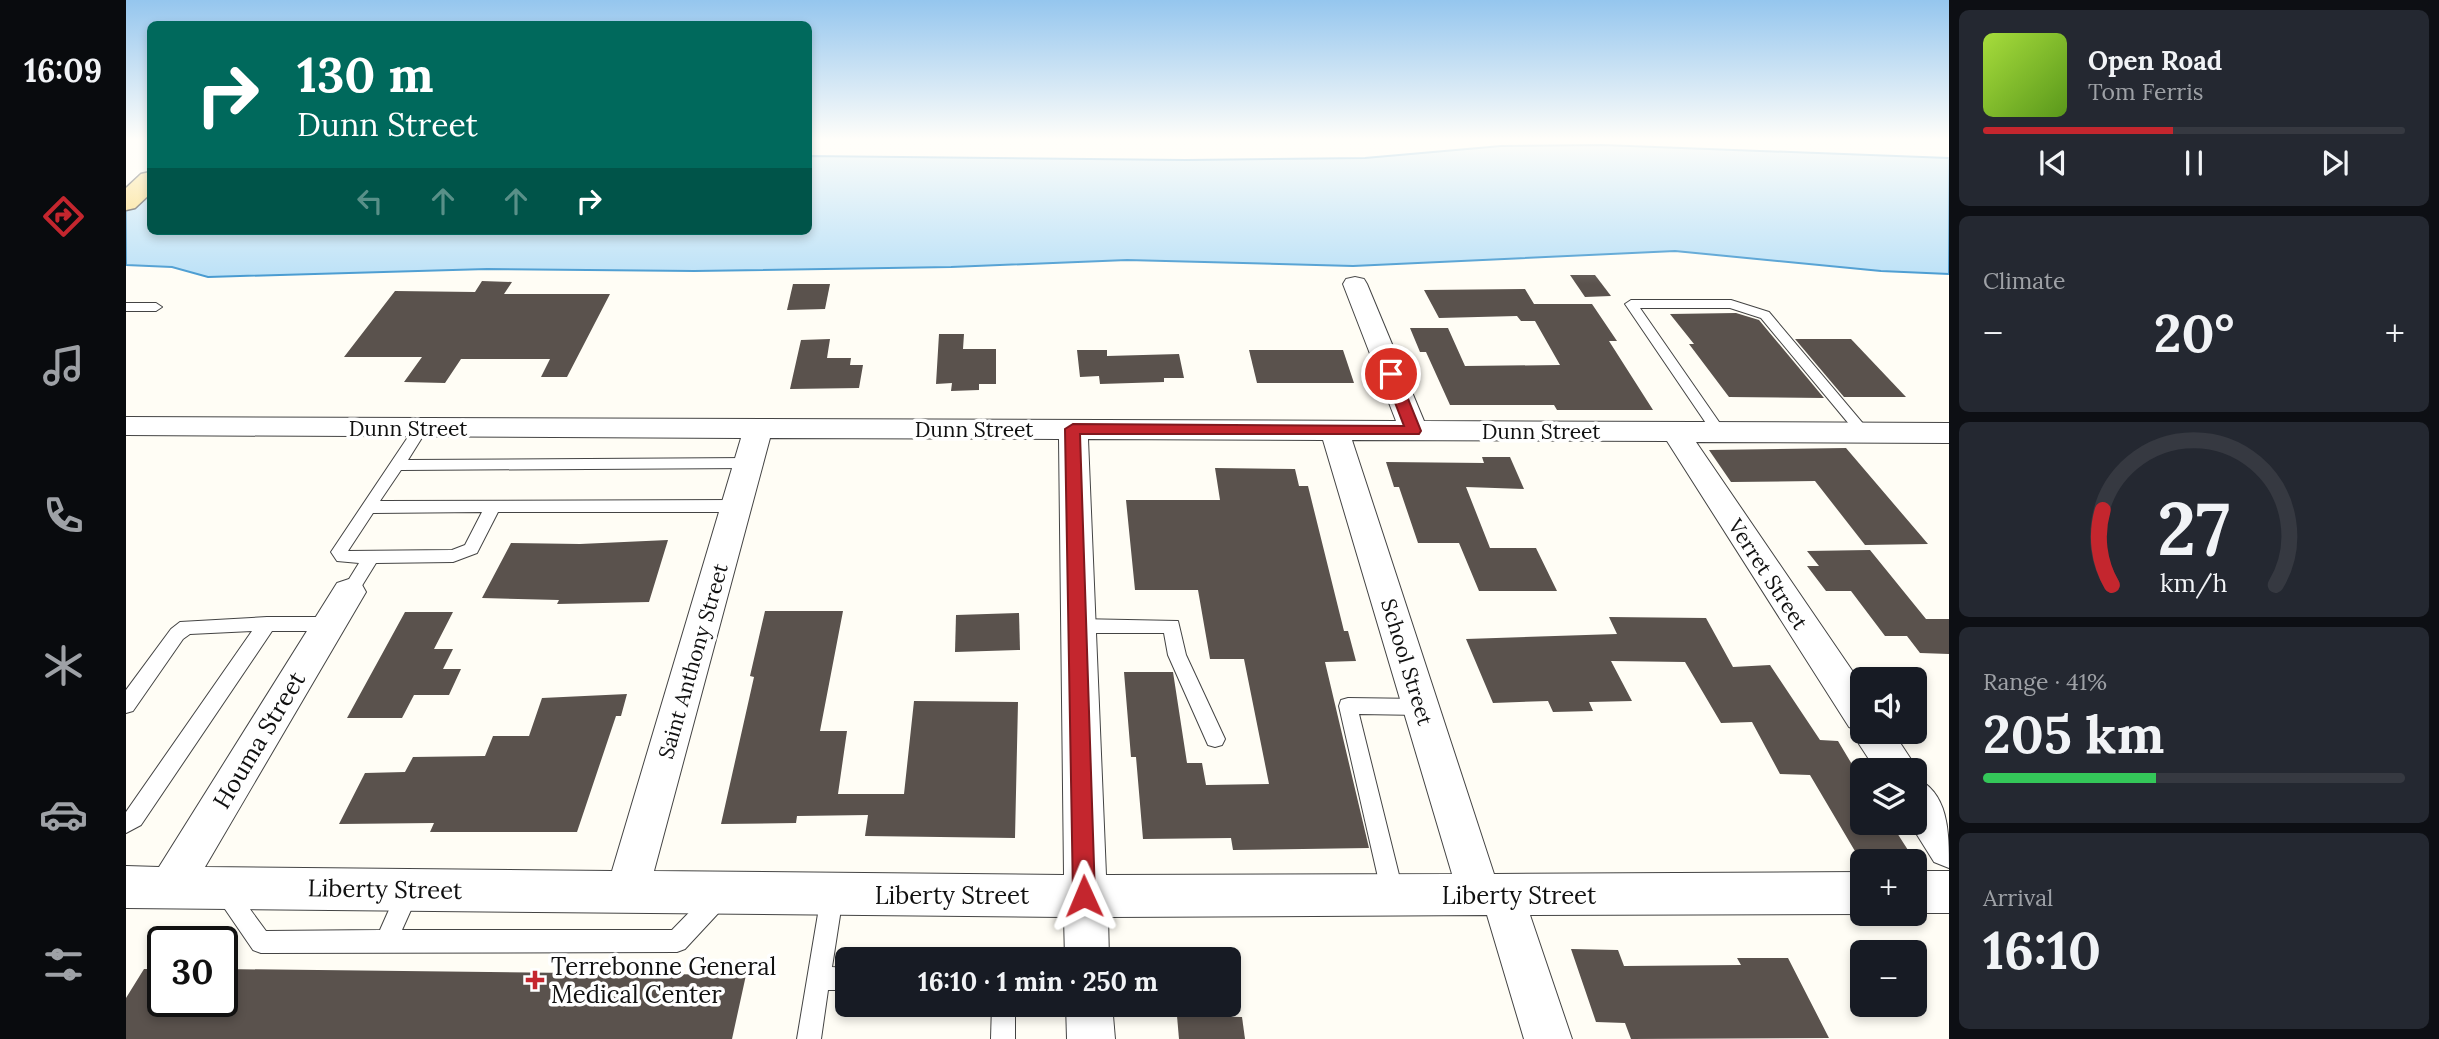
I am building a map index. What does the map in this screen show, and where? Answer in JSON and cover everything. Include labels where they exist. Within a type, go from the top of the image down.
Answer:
[{"type":"main road","points":[[126,202],[143,186]]},
{"type":"street","points":[[1355,284],[1414,431]]},
{"type":"street","name":"Dunn Street","points":[[126,426],[421,428],[754,446],[1073,429],[1949,433]]},
{"type":"street","points":[[1073,429],[1086,947]]},
{"type":"street","name":"School Street","points":[[1334,430],[1421,708],[1548,1039]]},
{"type":"street","name":"Verret Street","points":[[1675,432],[1850,698]]},
{"type":"street","name":"Saint Anthony Street","points":[[627,893],[754,446]]},
{"type":"street","name":"Houma Street","points":[[170,887],[349,592]]},
{"type":"street","points":[[1927,815],[1949,848]]},
{"type":"street","name":"Liberty Street","points":[[126,887],[1084,896],[1850,893]]},
{"type":"street","points":[[1927,892],[1949,892]]},
{"type":"street","points":[[1090,1017],[1091,1039]]},
{"type":"lane","points":[[1718,432],[1631,304],[1731,304],[1765,315],[1864,433]]},
{"type":"lane","points":[[126,307],[156,307]]},
{"type":"lane","points":[[421,428],[339,552],[343,557],[462,554],[475,544],[494,505]]},
{"type":"lane","points":[[396,465],[754,446]]},
{"type":"lane","points":[[368,507],[737,506]]},
{"type":"lane","points":[[349,592],[371,557]]},
{"type":"lane","points":[[126,824],[134,818],[267,624]]},
{"type":"lane","points":[[126,705],[177,634],[186,627],[330,624]]},
{"type":"lane","points":[[1077,626],[1172,626],[1177,655],[1215,739]]},
{"type":"lane","points":[[1393,895],[1348,706],[1421,708]]},
{"type":"lane","points":[[221,888],[261,942],[677,941],[723,893]]},
{"type":"lane","points":[[386,941],[409,890]]},
{"type":"lane","points":[[809,1039],[833,894]]},
{"type":"lane","points":[[819,978],[835,979]]},
{"type":"lane","points":[[1003,1017],[1003,1039]]},
{"type":"water","points":[[812,186],[1949,186],[1949,274],[1881,271],[1675,251],[1353,266],[1127,260],[951,267],[694,271],[487,269],[208,277],[172,267],[126,265],[126,190],[147,189],[147,235],[812,235]]},
{"type":"building","points":[[1570,275],[1595,275],[1611,296],[1585,297]]},
{"type":"building","points":[[482,281],[512,282],[504,294],[610,294],[567,377],[541,377],[550,359],[461,359],[445,383],[404,382],[422,357],[344,357],[395,291],[475,292]]},
{"type":"building","points":[[793,284],[830,284],[825,309],[787,310]]},
{"type":"building","points":[[1525,289],[1534,304],[1592,304],[1617,341],[1609,341],[1653,410],[1557,410],[1554,405],[1450,405],[1426,352],[1420,352],[1410,328],[1448,328],[1465,366],[1560,365],[1535,321],[1521,321],[1517,316],[1439,318],[1424,290]]},
{"type":"building","points":[[1736,313],[1759,320],[1824,398],[1729,397],[1689,344],[1694,344],[1670,314]]},
{"type":"building","points":[[939,334],[964,334],[963,349],[996,349],[996,384],[979,384],[979,390],[951,391],[952,383],[936,384]]},
{"type":"building","points":[[830,339],[827,358],[851,358],[850,365],[863,365],[859,388],[790,389],[801,340]]},
{"type":"building","points":[[1795,339],[1851,339],[1906,397],[1844,397]]},
{"type":"building","points":[[1077,350],[1107,350],[1107,356],[1179,354],[1184,378],[1164,378],[1164,382],[1100,384],[1099,376],[1080,377]]},
{"type":"building","points":[[1249,350],[1343,350],[1354,383],[1257,383]]},
{"type":"building","points":[[1846,448],[1928,544],[1865,545],[1815,481],[1731,482],[1709,450]]},
{"type":"building","points":[[1482,457],[1510,457],[1524,489],[1466,487],[1490,548],[1536,548],[1557,591],[1479,591],[1459,543],[1418,543],[1399,487],[1394,487],[1386,462],[1484,463]]},
{"type":"building","points":[[1215,468],[1295,469],[1299,486],[1308,486],[1344,631],[1348,631],[1356,661],[1325,662],[1369,848],[1233,850],[1231,838],[1143,839],[1136,757],[1131,757],[1124,672],[1173,672],[1187,763],[1202,763],[1206,785],[1269,784],[1244,659],[1210,659],[1198,590],[1135,590],[1126,500],[1220,500]]},
{"type":"building","points":[[668,540],[649,602],[557,604],[559,600],[482,598],[511,543],[580,544]]},
{"type":"building","points":[[1870,550],[1926,619],[1949,619],[1949,654],[1920,653],[1907,636],[1885,636],[1851,591],[1826,591],[1807,566],[1819,566],[1807,551]]},
{"type":"building","points":[[765,611],[843,611],[820,731],[847,731],[838,794],[904,794],[914,701],[1018,702],[1015,838],[865,836],[868,815],[797,816],[796,823],[721,824],[754,677],[750,676]]},
{"type":"building","points":[[405,612],[453,612],[434,649],[453,649],[443,669],[461,669],[449,695],[414,695],[402,718],[347,718]]},
{"type":"building","points":[[1019,613],[1020,650],[955,652],[956,615]]},
{"type":"building","points":[[1609,617],[1706,618],[1733,667],[1770,665],[1820,740],[1838,741],[1850,761],[1850,835],[1898,835],[1907,849],[1854,849],[1810,775],[1780,774],[1752,722],[1721,723],[1685,662],[1611,661],[1632,701],[1589,702],[1593,711],[1553,712],[1548,701],[1493,703],[1466,639],[1617,634]]},
{"type":"building","points":[[627,694],[621,716],[616,716],[577,832],[430,832],[434,823],[339,824],[365,773],[405,772],[413,757],[485,756],[493,736],[529,736],[542,698]]},
{"type":"building","points":[[1571,949],[1618,950],[1624,966],[1741,965],[1737,958],[1788,958],[1829,1038],[1631,1039],[1625,1023],[1596,1022]]},
{"type":"building","points":[[144,969],[147,969],[147,1017],[238,1017],[238,969],[746,975],[732,1039],[126,1039],[126,998]]},
{"type":"building","points":[[1177,1017],[1242,1017],[1245,1039],[1179,1039]]},
{"type":"place","name":"Terrebonne General Medical Center","points":[[535,980]]},
{"type":"route","points":[[1084,896],[1073,429],[1414,431],[1391,374]]}]
